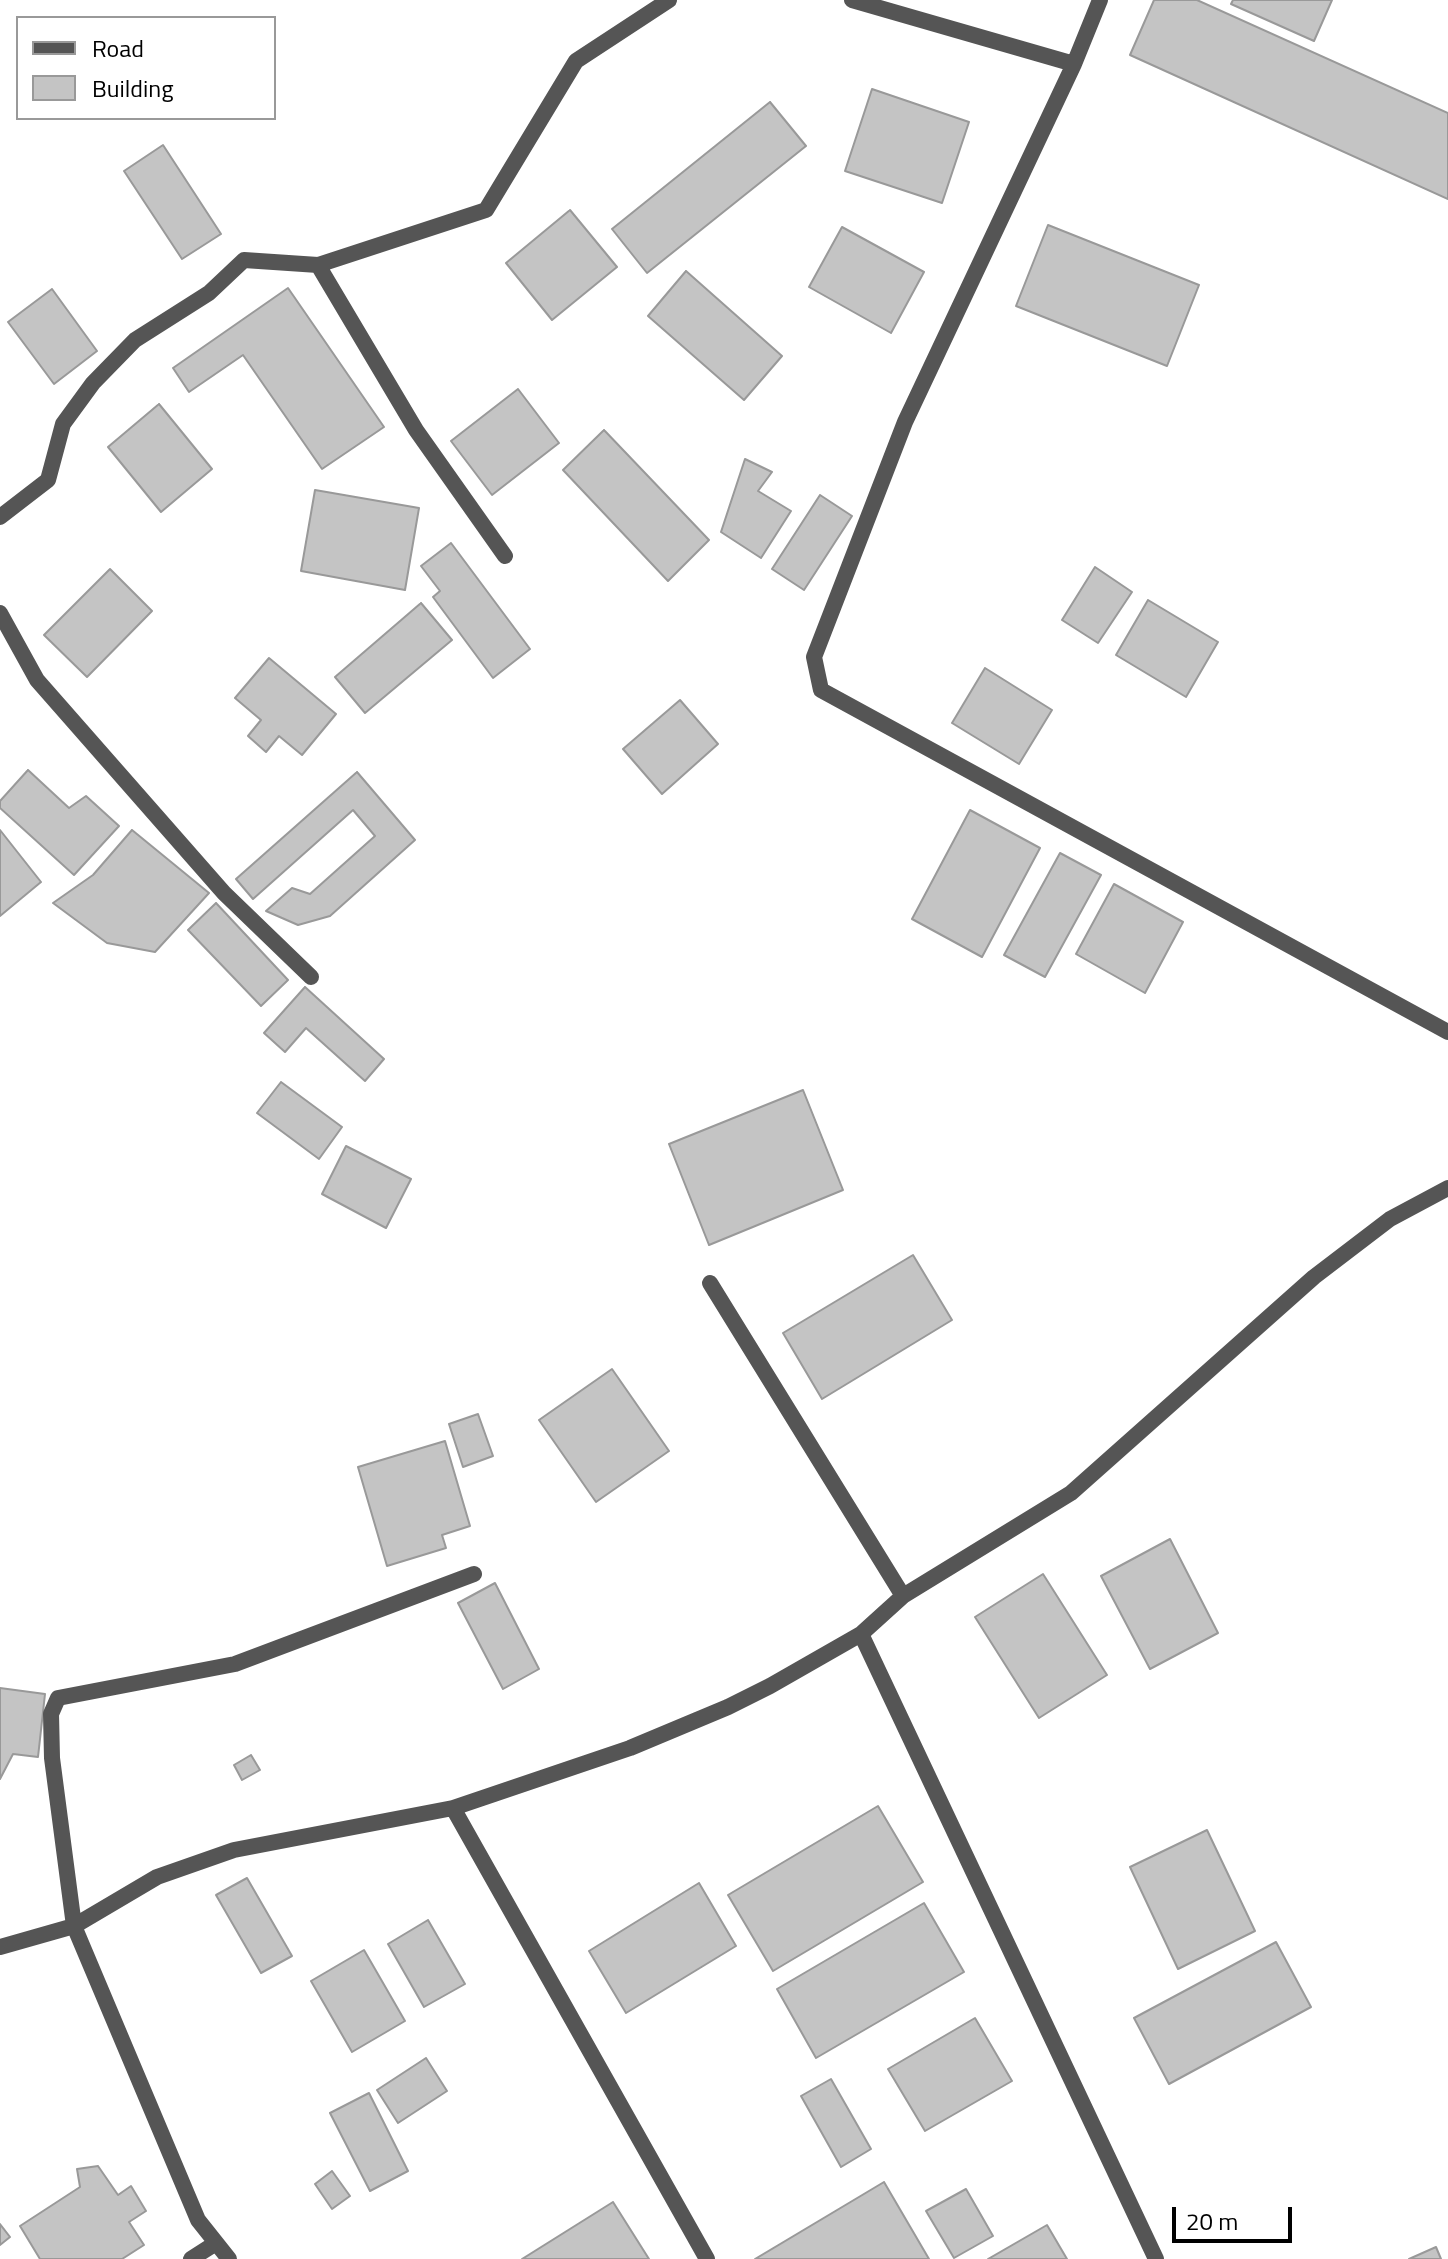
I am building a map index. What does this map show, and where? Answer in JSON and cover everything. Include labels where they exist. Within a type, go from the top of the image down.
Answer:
[{"type":"street","points":[[0,517],[48,480],[63,424],[93,383],[135,340],[209,293],[244,260],[318,265],[486,210],[576,61],[669,0]]},
{"type":"street","points":[[852,0],[1074,64]]},
{"type":"street","points":[[1100,0],[1074,64],[905,422],[814,657],[821,690],[1448,1032]]},
{"type":"street","points":[[318,265],[416,430],[505,556]]},
{"type":"street","points":[[0,613],[37,680],[224,893],[311,977]]},
{"type":"street","points":[[0,1947],[74,1926],[157,1877],[234,1850],[453,1808],[630,1748],[728,1707],[861,1634],[903,1596],[1071,1493],[1314,1277],[1390,1219],[1448,1188]]},
{"type":"street","points":[[710,1283],[903,1596]]},
{"type":"street","points":[[229,2259],[198,2220],[74,1926],[52,1758],[51,1714],[58,1698],[235,1664],[474,1574]]},
{"type":"street","points":[[861,1634],[1156,2259]]},
{"type":"street","points":[[453,1808],[707,2259]]},
{"type":"street","points":[[191,2259],[216,2243]]},
{"type":"building","points":[[1154,0],[1197,0],[1448,113],[1448,199],[1130,55]]},
{"type":"building","points":[[1233,0],[1332,0],[1314,41],[1231,4]]},
{"type":"building","points":[[872,89],[969,122],[942,203],[845,171]]},
{"type":"building","points":[[770,102],[806,146],[647,273],[612,229]]},
{"type":"building","points":[[163,145],[221,234],[182,259],[124,171]]},
{"type":"building","points":[[570,210],[617,267],[552,320],[506,263]]},
{"type":"building","points":[[1048,225],[1199,285],[1167,366],[1016,306]]},
{"type":"building","points":[[842,227],[924,272],[891,333],[809,287]]},
{"type":"building","points":[[686,271],[782,356],[744,400],[648,316]]},
{"type":"building","points":[[288,288],[384,427],[322,469],[243,355],[189,392],[173,368]]},
{"type":"building","points":[[52,289],[97,351],[54,384],[8,322]]},
{"type":"building","points":[[518,389],[559,443],[492,495],[451,441]]},
{"type":"building","points":[[159,404],[212,469],[161,512],[108,447]]},
{"type":"building","points":[[604,430],[709,540],[668,581],[563,470]]},
{"type":"building","points":[[745,459],[772,472],[758,491],[791,511],[761,558],[721,532]]},
{"type":"building","points":[[315,490],[419,508],[405,590],[301,571]]},
{"type":"building","points":[[820,495],[852,516],[804,590],[772,569]]},
{"type":"building","points":[[451,543],[530,649],[493,678],[433,597],[440,591],[421,566]]},
{"type":"building","points":[[1095,567],[1132,592],[1098,643],[1062,620]]},
{"type":"building","points":[[110,569],[152,611],[87,677],[44,635]]},
{"type":"building","points":[[1148,600],[1218,642],[1186,697],[1116,655]]},
{"type":"building","points":[[421,603],[452,640],[365,713],[335,677]]},
{"type":"building","points":[[269,658],[336,714],[302,755],[279,736],[266,752],[248,736],[261,720],[235,698]]},
{"type":"building","points":[[985,668],[1052,710],[1019,764],[952,723]]},
{"type":"building","points":[[680,700],[718,744],[662,794],[623,749]]},
{"type":"building","points":[[28,770],[69,808],[86,796],[119,826],[74,875],[0,808],[0,801]]},
{"type":"building","points":[[357,772],[415,840],[330,916],[298,925],[266,911],[292,888],[310,894],[375,836],[353,810],[253,899],[236,879]]},
{"type":"building","points":[[970,810],[1040,848],[982,957],[912,919]]},
{"type":"building","points":[[0,830],[41,882],[0,916]]},
{"type":"building","points":[[132,830],[209,893],[155,952],[107,943],[53,903],[93,875]]},
{"type":"building","points":[[1060,853],[1101,875],[1045,977],[1004,955]]},
{"type":"building","points":[[1114,884],[1183,922],[1145,993],[1076,954]]},
{"type":"building","points":[[216,903],[288,980],[261,1006],[188,930]]},
{"type":"building","points":[[305,987],[384,1059],[365,1081],[306,1028],[285,1052],[264,1033]]},
{"type":"building","points":[[281,1082],[342,1127],[319,1159],[257,1113]]},
{"type":"building","points":[[803,1090],[843,1190],[709,1245],[669,1144]]},
{"type":"building","points":[[346,1146],[411,1179],[386,1228],[322,1194]]},
{"type":"building","points":[[913,1255],[952,1320],[822,1399],[783,1333]]},
{"type":"building","points":[[612,1369],[669,1451],[596,1502],[539,1420]]},
{"type":"building","points":[[478,1414],[493,1456],[463,1467],[449,1424]]},
{"type":"building","points":[[445,1441],[470,1526],[442,1535],[446,1548],[387,1566],[358,1467]]},
{"type":"building","points":[[1170,1539],[1218,1633],[1150,1669],[1101,1576]]},
{"type":"building","points":[[1043,1574],[1107,1675],[1039,1718],[975,1617]]},
{"type":"building","points":[[495,1583],[539,1669],[503,1689],[458,1603]]},
{"type":"building","points":[[0,1688],[45,1694],[38,1757],[13,1754],[0,1779]]},
{"type":"building","points":[[251,1755],[260,1770],[242,1780],[234,1765]]},
{"type":"building","points":[[878,1806],[923,1882],[773,1971],[728,1895]]},
{"type":"building","points":[[1207,1830],[1255,1931],[1178,1969],[1130,1867]]},
{"type":"building","points":[[247,1878],[292,1956],[261,1973],[216,1895]]},
{"type":"building","points":[[699,1883],[736,1946],[626,2013],[589,1951]]},
{"type":"building","points":[[924,1903],[964,1972],[816,2058],[777,1989]]},
{"type":"building","points":[[428,1920],[465,1984],[424,2007],[388,1944]]},
{"type":"building","points":[[1276,1942],[1311,2007],[1169,2084],[1134,2018]]},
{"type":"building","points":[[364,1950],[405,2021],[352,2052],[311,1981]]},
{"type":"building","points":[[975,2018],[1012,2081],[925,2131],[888,2069]]},
{"type":"building","points":[[426,2058],[447,2091],[398,2123],[377,2090]]},
{"type":"building","points":[[831,2079],[871,2149],[841,2167],[801,2096]]},
{"type":"building","points":[[369,2093],[408,2171],[370,2191],[330,2113]]},
{"type":"building","points":[[98,2166],[118,2195],[131,2186],[146,2211],[129,2222],[144,2245],[122,2259],[40,2259],[20,2226],[80,2187],[77,2169]]},
{"type":"building","points":[[332,2171],[350,2196],[332,2209],[315,2184]]},
{"type":"building","points":[[884,2182],[929,2259],[755,2259]]},
{"type":"building","points":[[966,2189],[993,2236],[954,2258],[926,2211]]},
{"type":"building","points":[[613,2202],[649,2259],[522,2259]]},
{"type":"building","points":[[0,2224],[10,2237],[0,2245]]},
{"type":"building","points":[[1047,2225],[1067,2259],[988,2259]]},
{"type":"building","points":[[1436,2247],[1441,2259],[1409,2259]]}]
